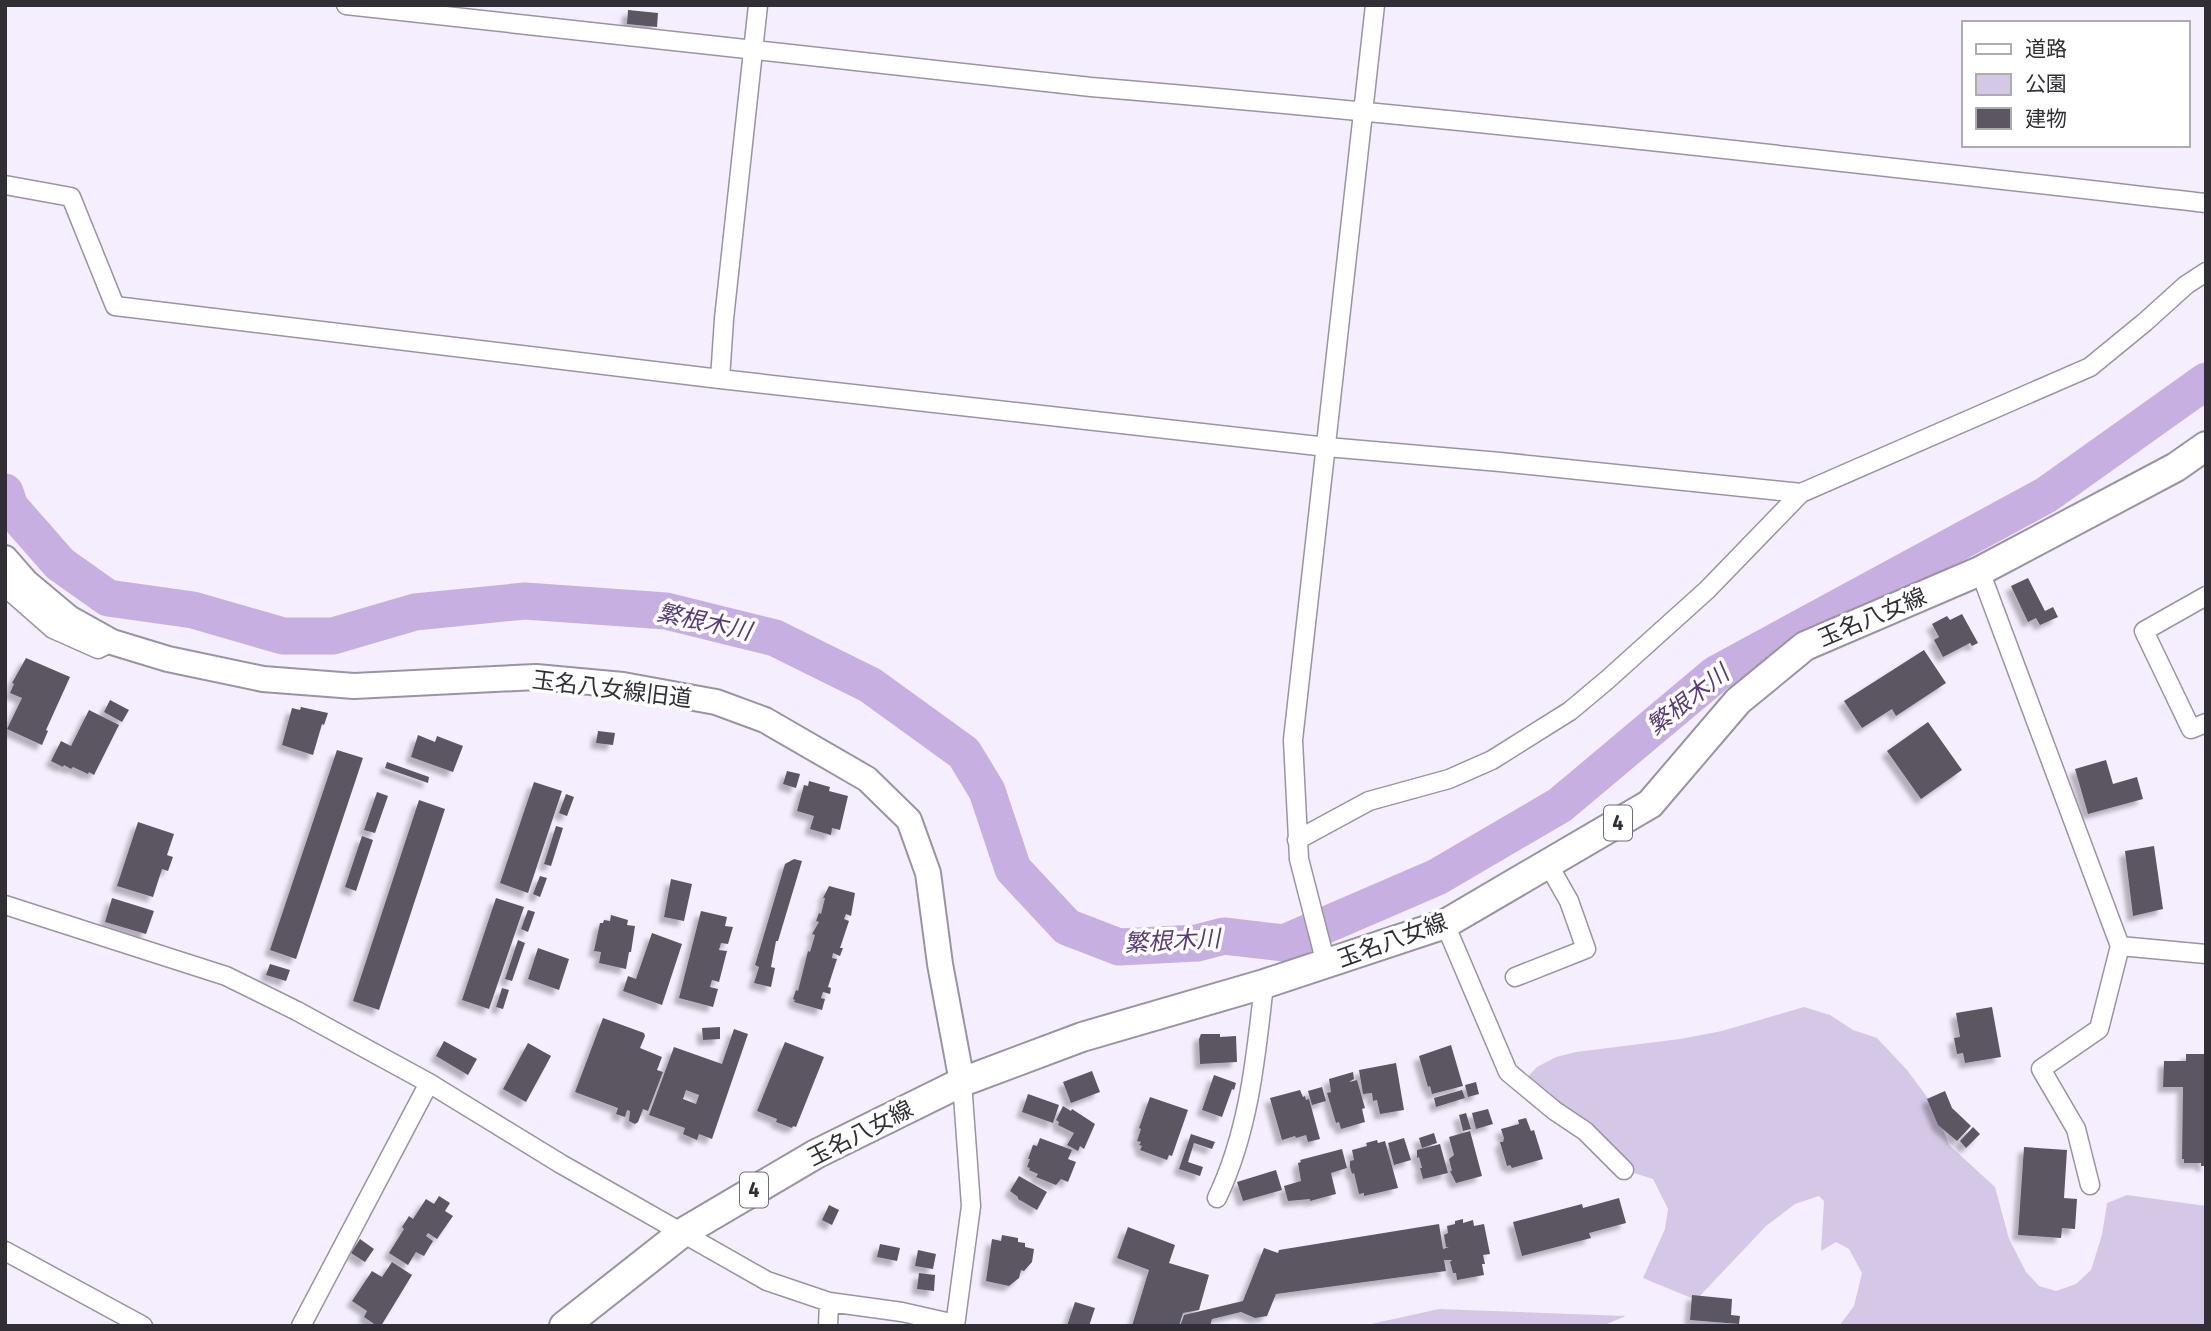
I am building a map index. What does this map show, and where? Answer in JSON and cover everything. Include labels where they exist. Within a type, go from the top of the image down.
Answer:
[{"type":"main road","name":"玉名八女線","points":[[564,1326],[682,1233],[816,1154],[962,1082],[1082,1037],[1264,984],[1324,954],[1445,924],[1650,804],[1738,701],[1805,646],[1980,571],[2175,467],[2206,446]]},
{"type":"street","points":[[346,5],[1091,87],[1782,156],[2206,203]]},
{"type":"street","points":[[720,379],[758,5]]},
{"type":"street","points":[[1324,954],[1299,859],[1293,740],[1375,5]]},
{"type":"street","points":[[5,185],[71,197],[115,306],[720,379],[1327,447],[1500,462],[1801,494]]},
{"type":"street","points":[[1297,839],[1369,801],[1449,779],[1492,760],[1570,711],[1707,590],[1801,494],[2090,367],[2146,322],[2186,285],[2206,272]]},
{"type":"street","name":"玉名八女線旧道","points":[[5,558],[26,582],[68,618],[112,642],[168,659],[263,679],[354,686],[536,677],[623,685],[716,702],[765,720],[867,779],[909,820],[928,873],[940,964],[962,1082]]},
{"type":"street","points":[[1980,571],[2120,946],[2099,1029],[2041,1069],[2076,1129],[2090,1185]]},
{"type":"street","points":[[5,587],[53,629],[98,649],[112,642]]},
{"type":"street","points":[[2206,596],[2144,631],[2191,729],[2206,723]]},
{"type":"street","points":[[1515,977],[1586,949],[1569,901],[1548,864]]},
{"type":"street","points":[[5,905],[226,976],[297,1011],[429,1083],[561,1164],[767,1281],[829,1303],[902,1312],[955,1325],[971,1206],[962,1082]]},
{"type":"street","points":[[1445,924],[1508,1072],[1585,1132],[1624,1170]]},
{"type":"street","points":[[2120,946],[2206,954]]},
{"type":"street","points":[[1217,1198],[1243,1127],[1257,1051],[1264,984]]},
{"type":"street","points":[[301,1326],[429,1083]]},
{"type":"street","points":[[5,1251],[142,1326]]},
{"type":"street","points":[[828,1326],[829,1303]]},
{"type":"green space","points":[[1804,1007],[1830,1015],[1853,1030],[1877,1038],[1907,1070],[1927,1097],[1949,1145],[1995,1187],[2009,1239],[2026,1272],[2039,1286],[2056,1291],[2076,1284],[2091,1270],[2102,1235],[2107,1203],[2127,1195],[2206,1206],[2206,1326],[1839,1326],[1854,1306],[1862,1273],[1849,1249],[1836,1242],[1821,1251],[1824,1201],[1819,1196],[1795,1204],[1766,1226],[1696,1300],[1643,1278],[1665,1229],[1668,1209],[1653,1179],[1624,1170],[1523,1082],[1537,1067],[1556,1057],[1722,1031]]},
{"type":"green space","points":[[1439,1309],[1626,1316],[1602,1326],[1362,1326]]},
{"type":"building","points":[[628,10],[658,13],[657,27],[627,24]]},
{"type":"building","points":[[2028,578],[2045,611],[2053,607],[2058,617],[2040,625],[2036,618],[2028,622],[2011,586]]},
{"type":"building","points":[[1962,614],[1978,643],[1972,646],[1970,643],[1943,657],[1934,640],[1939,637],[1932,624],[1947,616],[1950,620]]},
{"type":"building","points":[[1924,650],[1946,683],[1896,716],[1892,709],[1862,728],[1844,701]]},
{"type":"building","points":[[26,658],[70,677],[42,745],[7,729],[22,698],[10,693],[14,684],[12,683]]},
{"type":"building","points":[[110,700],[129,710],[122,722],[104,712]]},
{"type":"building","points":[[301,707],[328,713],[313,755],[282,745],[292,708],[300,710]]},
{"type":"building","points":[[89,710],[119,725],[94,775],[51,761],[61,741],[71,746]]},
{"type":"building","points":[[1928,722],[1962,770],[1921,799],[1887,751]]},
{"type":"building","points":[[598,731],[615,733],[613,745],[596,743]]},
{"type":"building","points":[[418,735],[435,742],[437,736],[463,746],[453,772],[411,757]]},
{"type":"building","points":[[337,750],[363,758],[296,959],[270,950]]},
{"type":"building","points":[[2106,760],[2113,784],[2137,777],[2143,799],[2088,814],[2075,769]]},
{"type":"building","points":[[387,762],[429,777],[428,783],[385,768]]},
{"type":"building","points":[[787,771],[800,774],[796,788],[783,784]]},
{"type":"building","points":[[809,781],[830,787],[829,791],[848,796],[840,830],[832,828],[831,835],[810,829],[814,816],[797,811],[804,785],[808,786]]},
{"type":"building","points":[[534,782],[562,791],[528,893],[500,883]]},
{"type":"building","points":[[377,792],[388,796],[375,833],[364,830]]},
{"type":"building","points":[[566,794],[574,797],[567,816],[559,813]]},
{"type":"building","points":[[419,800],[445,809],[379,1010],[353,1001]]},
{"type":"building","points":[[138,822],[174,834],[167,855],[173,857],[168,871],[162,869],[153,897],[117,886]]},
{"type":"building","points":[[556,826],[563,828],[551,866],[544,864]]},
{"type":"building","points":[[362,836],[373,840],[356,891],[345,887]]},
{"type":"building","points":[[2154,846],[2163,909],[2133,916],[2125,851]]},
{"type":"building","points":[[794,859],[802,861],[776,941],[771,967],[775,968],[771,987],[754,983],[759,967],[755,965],[785,864]]},
{"type":"building","points":[[540,876],[547,878],[540,897],[533,894]]},
{"type":"building","points":[[671,879],[692,884],[684,921],[664,917]]},
{"type":"building","points":[[829,886],[855,893],[851,916],[846,914],[844,919],[849,921],[840,948],[843,948],[840,956],[833,953],[832,958],[837,959],[828,987],[831,988],[830,994],[823,992],[821,998],[825,999],[822,1010],[794,1002],[793,999],[796,990],[798,991],[815,935],[812,934],[819,922],[816,921],[819,913],[821,914],[823,898]]},
{"type":"building","points":[[112,898],[154,911],[146,934],[105,922]]},
{"type":"building","points":[[496,898],[524,907],[489,1009],[462,1000]]},
{"type":"building","points":[[528,910],[535,912],[528,932],[521,929]]},
{"type":"building","points":[[701,911],[727,917],[725,926],[733,927],[728,944],[721,943],[719,950],[727,951],[719,982],[712,980],[710,987],[718,989],[713,1007],[679,998]]},
{"type":"building","points":[[611,915],[628,920],[627,925],[635,926],[626,969],[599,963],[601,952],[594,951],[600,923],[604,920],[610,921]]},
{"type":"building","points":[[652,933],[682,944],[662,1005],[623,991],[628,976],[636,979]]},
{"type":"building","points":[[518,940],[525,943],[512,981],[505,979]]},
{"type":"building","points":[[538,948],[569,959],[559,990],[528,979]]},
{"type":"building","points":[[270,964],[290,970],[286,981],[266,975]]},
{"type":"building","points":[[502,988],[509,990],[503,1009],[496,1007]]},
{"type":"building","points":[[1992,1007],[2001,1057],[1965,1063],[1963,1053],[1957,1054],[1954,1038],[1960,1037],[1956,1013]]},
{"type":"building","points":[[603,1018],[644,1033],[640,1048],[662,1057],[657,1070],[663,1072],[648,1111],[643,1109],[635,1124],[629,1121],[630,1111],[627,1110],[625,1117],[616,1114],[618,1108],[575,1092]]},
{"type":"building","points":[[720,1027],[720,1039],[703,1040],[702,1028]]},
{"type":"building","points":[[734,1029],[748,1034],[712,1139],[699,1134],[697,1140],[683,1134],[685,1128],[649,1115],[674,1047],[722,1064]],"holes":[[[686,1090],[699,1095],[696,1104],[683,1099]]]},
{"type":"building","points":[[1201,1034],[1236,1036],[1237,1062],[1200,1064]]},
{"type":"building","points":[[444,1041],[477,1059],[468,1075],[436,1056]]},
{"type":"building","points":[[785,1042],[824,1057],[796,1127],[792,1128],[757,1111]]},
{"type":"building","points":[[528,1043],[551,1056],[526,1102],[503,1089]]},
{"type":"building","points":[[1451,1045],[1463,1086],[1432,1094],[1419,1056]]},
{"type":"building","points":[[2186,1054],[2206,1054],[2206,1166],[2201,1166],[2201,1163],[2184,1163],[2183,1087],[2163,1087],[2164,1061],[2186,1061]]},
{"type":"building","points":[[1396,1063],[1404,1110],[1380,1114],[1377,1100],[1373,1101],[1372,1093],[1363,1094],[1359,1070]]},
{"type":"building","points":[[1092,1071],[1100,1092],[1071,1103],[1063,1082]]},
{"type":"building","points":[[1353,1072],[1354,1079],[1349,1082],[1357,1080],[1365,1108],[1362,1109],[1365,1122],[1341,1129],[1339,1122],[1336,1123],[1327,1093],[1331,1092],[1329,1079]]},
{"type":"building","points":[[1214,1075],[1236,1083],[1222,1117],[1202,1110]]},
{"type":"building","points":[[1476,1082],[1479,1094],[1468,1097],[1465,1085]]},
{"type":"building","points":[[1322,1087],[1326,1101],[1312,1105],[1308,1091]]},
{"type":"building","points":[[1300,1090],[1306,1100],[1309,1099],[1320,1139],[1308,1142],[1306,1135],[1282,1140],[1270,1098]]},
{"type":"building","points":[[1462,1090],[1465,1098],[1436,1107],[1434,1098]]},
{"type":"building","points":[[1945,1091],[1952,1108],[1971,1126],[1957,1141],[1938,1125],[1927,1099]]},
{"type":"building","points":[[1028,1094],[1059,1105],[1053,1123],[1022,1112]]},
{"type":"building","points":[[1150,1097],[1188,1110],[1172,1156],[1169,1155],[1167,1160],[1140,1150],[1141,1142],[1137,1141]]},
{"type":"building","points":[[1063,1106],[1095,1124],[1084,1149],[1080,1146],[1078,1151],[1067,1145],[1074,1133],[1058,1125],[1056,1120]]},
{"type":"building","points":[[1488,1109],[1493,1124],[1476,1129],[1472,1113]]},
{"type":"building","points":[[1466,1113],[1471,1129],[1463,1131],[1459,1115]]},
{"type":"building","points":[[1526,1118],[1531,1131],[1534,1130],[1543,1159],[1512,1168],[1507,1166],[1500,1142],[1503,1142],[1504,1138],[1501,1129],[1519,1124],[1518,1120]]},
{"type":"building","points":[[1973,1127],[1980,1134],[1966,1148],[1960,1141]]},
{"type":"building","points":[[1470,1131],[1482,1176],[1456,1183],[1450,1171],[1449,1159],[1454,1155],[1449,1137]]},
{"type":"building","points":[[1434,1133],[1437,1143],[1422,1148],[1419,1138]]},
{"type":"building","points":[[1191,1134],[1215,1142],[1212,1149],[1194,1143],[1188,1162],[1203,1167],[1200,1176],[1179,1169]]},
{"type":"building","points":[[1040,1138],[1072,1150],[1068,1159],[1076,1162],[1068,1182],[1061,1179],[1056,1185],[1036,1177],[1038,1174],[1027,1167],[1033,1145],[1037,1146]]},
{"type":"building","points":[[1404,1138],[1411,1160],[1394,1165],[1388,1143]]},
{"type":"building","points":[[1377,1140],[1378,1143],[1385,1141],[1398,1188],[1364,1196],[1364,1193],[1359,1194],[1350,1167],[1350,1161],[1354,1160],[1352,1150]]},
{"type":"building","points":[[1440,1144],[1448,1173],[1423,1179],[1417,1150]]},
{"type":"building","points":[[2024,1147],[2067,1150],[2064,1198],[2077,1199],[2075,1229],[2062,1228],[2061,1238],[2018,1235]]},
{"type":"building","points":[[1342,1149],[1347,1168],[1331,1173],[1336,1194],[1310,1201],[1288,1201],[1284,1186],[1301,1181],[1298,1163],[1300,1160]]},
{"type":"building","points":[[1276,1170],[1282,1190],[1243,1201],[1237,1182]]},
{"type":"building","points":[[1019,1176],[1047,1192],[1037,1210],[1010,1191]]},
{"type":"building","points":[[439,1196],[450,1203],[445,1211],[453,1216],[437,1239],[428,1233],[426,1236],[433,1241],[424,1256],[416,1252],[408,1265],[389,1253],[409,1216],[413,1219],[426,1199],[434,1204]]},
{"type":"building","points":[[1619,1198],[1626,1223],[1589,1233],[1591,1238],[1522,1256],[1513,1222],[1582,1204],[1583,1208]]},
{"type":"building","points":[[829,1205],[839,1210],[832,1225],[822,1220]]},
{"type":"building","points":[[1463,1219],[1463,1223],[1473,1220],[1474,1226],[1484,1224],[1490,1254],[1483,1255],[1484,1275],[1457,1280],[1450,1262],[1452,1260],[1444,1260],[1446,1271],[1276,1294],[1267,1316],[1255,1318],[1241,1312],[1212,1319],[1210,1326],[1180,1326],[1184,1315],[1243,1301],[1264,1248],[1278,1253],[1279,1250],[1439,1224],[1443,1249],[1449,1247],[1446,1247],[1444,1235],[1448,1233],[1447,1226]]},
{"type":"building","points":[[1128,1227],[1175,1245],[1169,1263],[1209,1275],[1199,1310],[1183,1313],[1179,1326],[1132,1326],[1149,1270],[1117,1258]]},
{"type":"building","points":[[1002,1235],[1018,1238],[1018,1242],[1025,1243],[1025,1247],[1034,1249],[1032,1262],[1024,1271],[1021,1270],[1019,1278],[1009,1286],[986,1281],[992,1239],[1001,1241]]},
{"type":"building","points":[[360,1239],[374,1249],[365,1262],[351,1253]]},
{"type":"building","points":[[880,1244],[900,1248],[897,1261],[877,1257]]},
{"type":"building","points":[[918,1250],[936,1254],[933,1269],[915,1266]]},
{"type":"building","points":[[392,1262],[412,1275],[381,1326],[377,1326],[364,1317],[367,1311],[352,1301],[372,1271],[382,1277]]},
{"type":"building","points":[[919,1273],[935,1275],[934,1291],[917,1289]]},
{"type":"building","points":[[1692,1295],[1732,1299],[1731,1315],[1740,1316],[1739,1324],[1690,1320]]},
{"type":"building","points":[[1075,1302],[1095,1308],[1089,1326],[1067,1326]]},
{"type":"waterway","name":"繁根木川","points":[[5,492],[10,507],[60,564],[108,598],[193,610],[283,636],[333,636],[415,612],[525,601],[666,611],[775,638],[870,685],[964,753],[987,791],[1013,869],[1067,927],[1119,947],[1197,943],[1224,936],[1284,943],[1437,877],[1560,805],[1716,674],[2046,495],[2206,381]]}]
